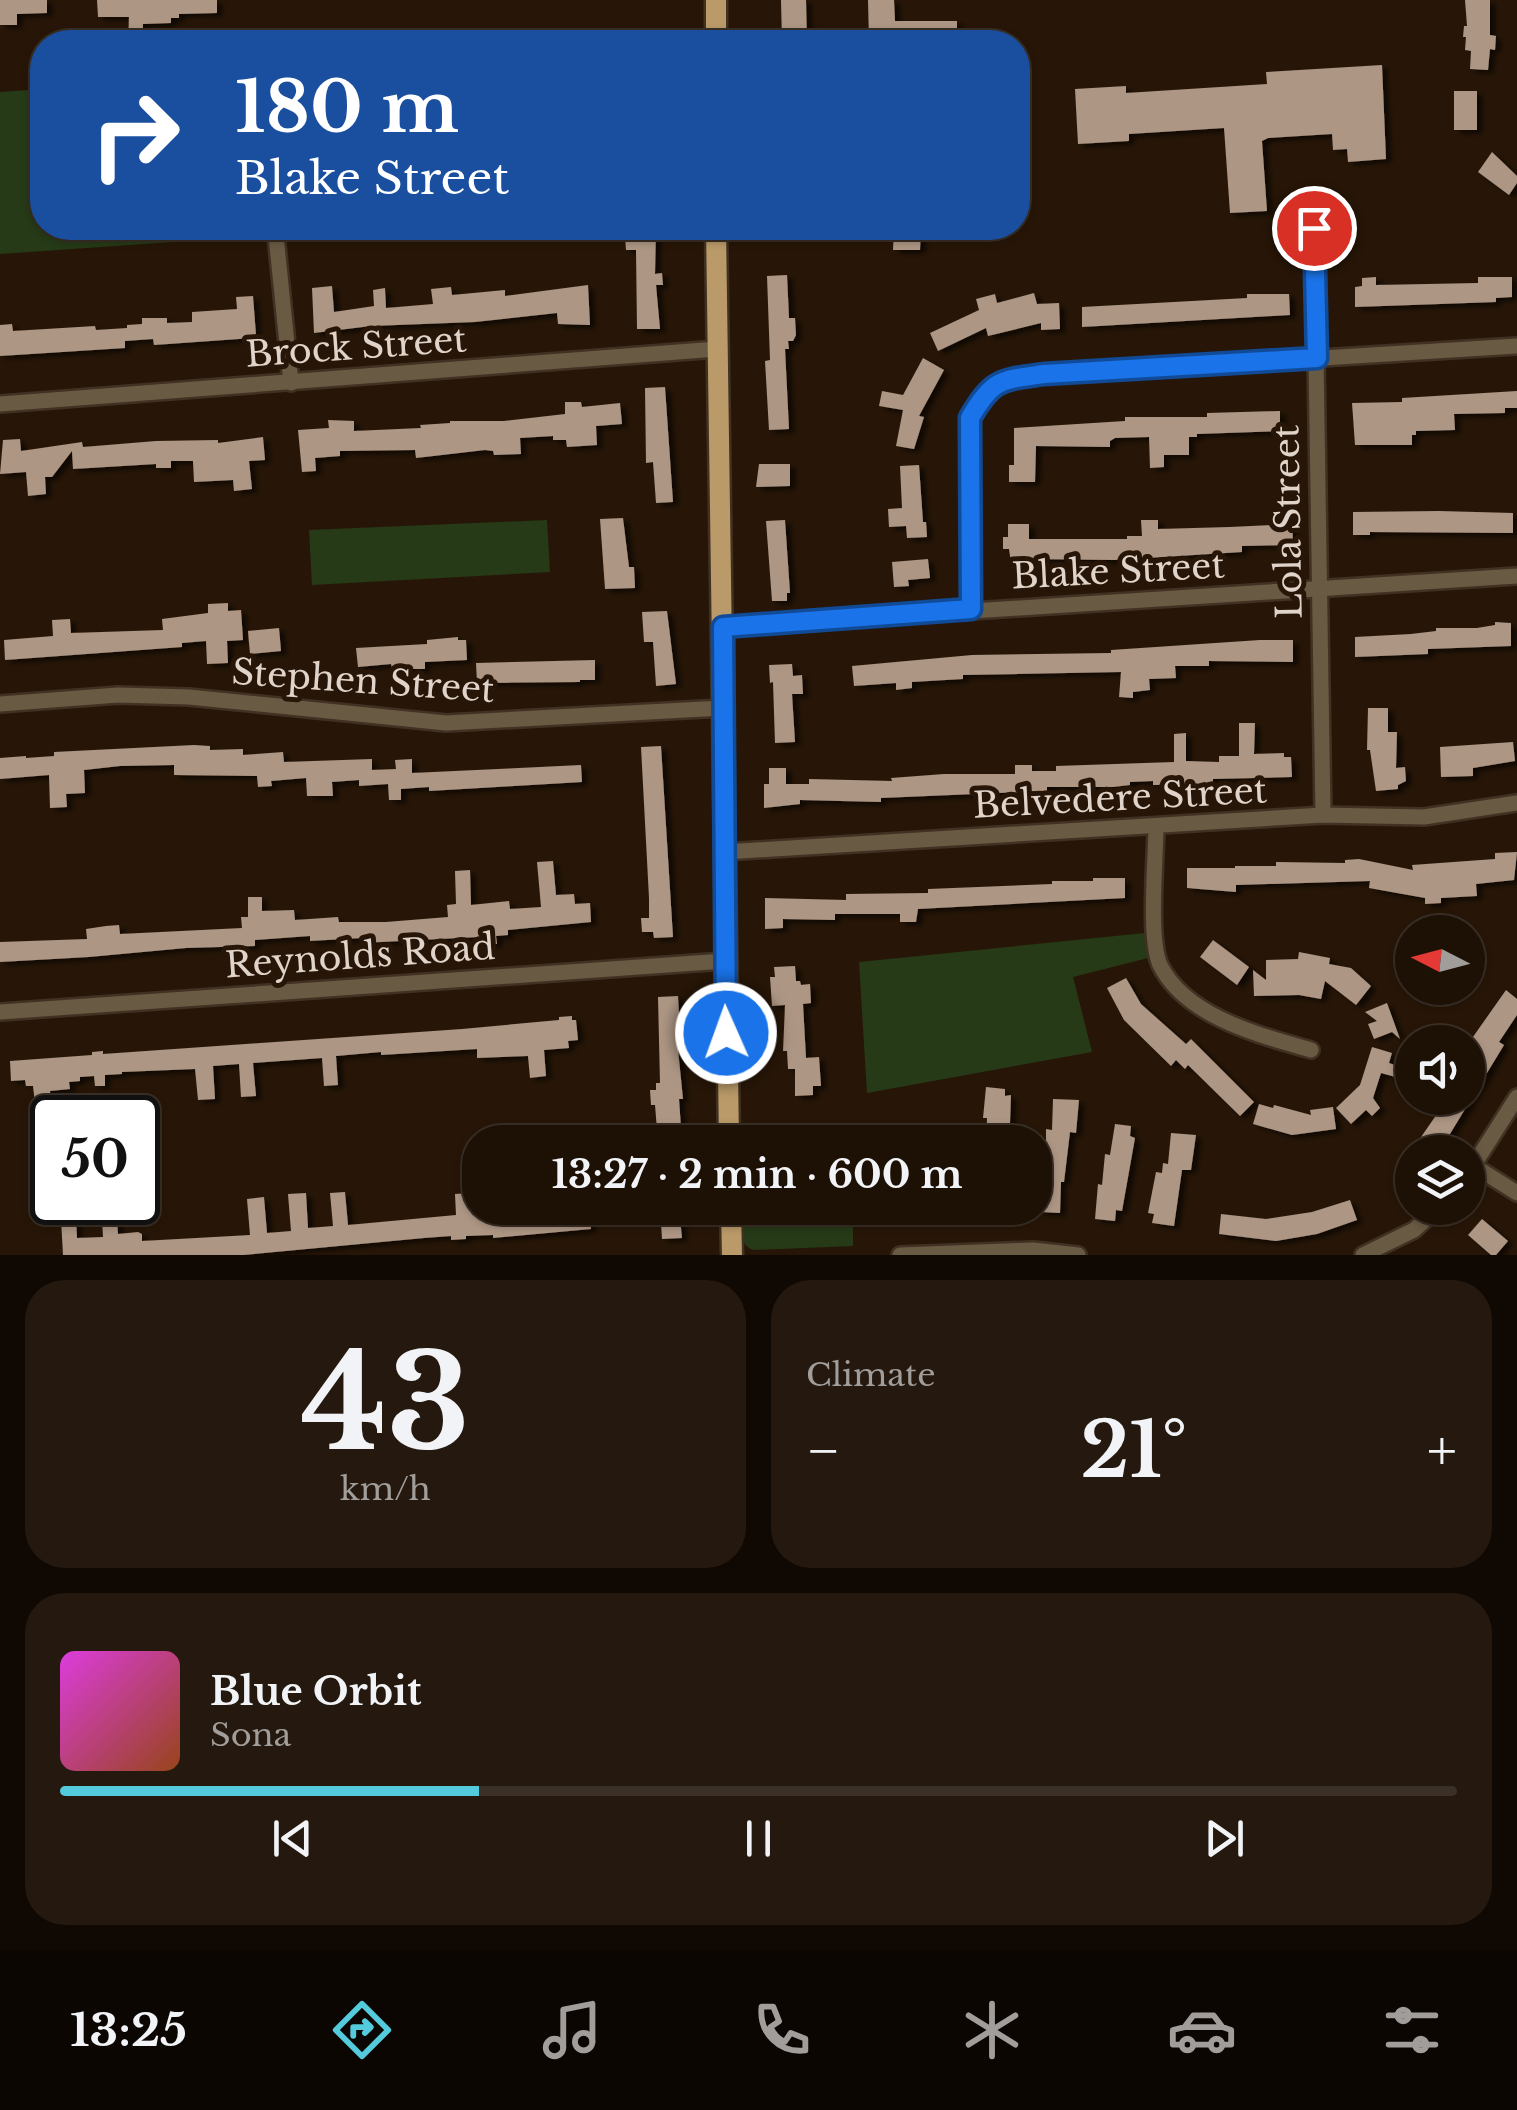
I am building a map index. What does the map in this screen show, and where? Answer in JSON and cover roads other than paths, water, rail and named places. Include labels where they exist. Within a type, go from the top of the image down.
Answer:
[{"type":"main road","points":[[716,0],[716,30]]},
{"type":"main road","points":[[716,240],[729,1125]]},
{"type":"main road","points":[[731,1225],[732,1255]]},
{"type":"street","name":"Lola Street","points":[[1314,228],[1323,816]]},
{"type":"street","points":[[276,240],[290,383]]},
{"type":"street","points":[[971,609],[970,418],[982,396],[1002,380],[1044,374],[1517,346]]},
{"type":"street","name":"Brock Street","points":[[0,404],[717,350]]},
{"type":"street","name":"Blake Street","points":[[723,627],[1517,576]]},
{"type":"street","name":"Stephen Street","points":[[0,704],[118,695],[189,697],[446,723],[722,708]]},
{"type":"street","name":"Belvedere Street","points":[[725,852],[1323,816],[1424,818],[1517,803]]},
{"type":"street","points":[[1156,826],[1154,928],[1159,963],[1183,997],[1239,1027],[1310,1050]]},
{"type":"street","name":"Reynolds Road","points":[[0,1012],[724,960]]},
{"type":"street","points":[[1485,1148],[1517,1097]]},
{"type":"street","points":[[1485,1177],[1517,1193]]},
{"type":"street","points":[[1363,1255],[1419,1225]]},
{"type":"street","points":[[900,1255],[1034,1250],[1078,1255]]}]
